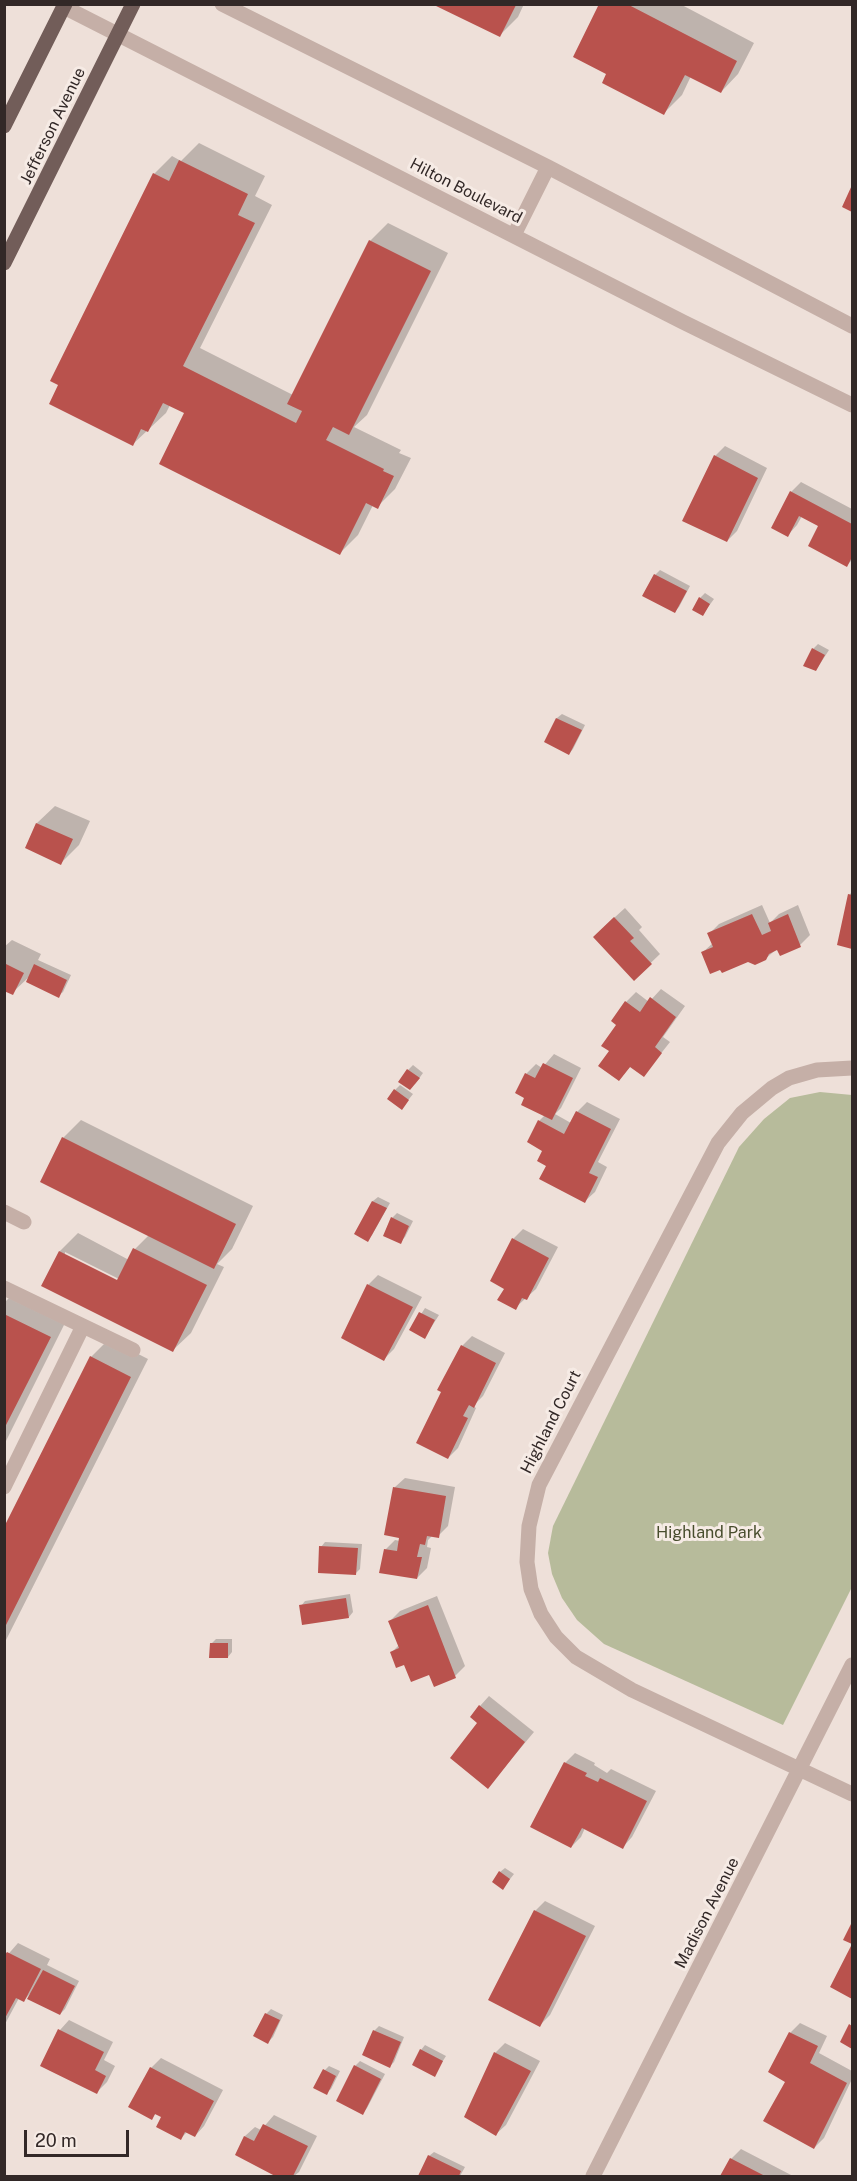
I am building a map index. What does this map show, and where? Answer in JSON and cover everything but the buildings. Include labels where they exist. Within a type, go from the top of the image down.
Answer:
[{"type":"main road","name":"Jefferson Avenue","points":[[4,263],[133,4]]},
{"type":"main road","points":[[4,126],[65,6]]},
{"type":"street","points":[[222,4],[548,167],[852,326]]},
{"type":"street","name":"Hilton Boulevard","points":[[65,6],[118,36],[852,405]]},
{"type":"street","points":[[514,235],[548,167]]},
{"type":"street","name":"Highland Court","points":[[852,1068],[817,1070],[789,1078],[772,1088],[742,1113],[718,1143],[539,1485],[529,1526],[527,1562],[531,1589],[541,1614],[551,1630],[576,1657],[632,1690],[852,1794]]},
{"type":"street","points":[[4,1212],[24,1222]]},
{"type":"street","points":[[4,1288],[133,1350]]},
{"type":"street","points":[[4,1488],[82,1326]]},
{"type":"street","name":"Madison Avenue","points":[[593,2176],[852,1665]]},
{"type":"green space","name":"Highland Park","points":[[820,1092],[852,1095],[852,1587],[783,1725],[604,1644],[577,1620],[562,1598],[552,1574],[548,1553],[553,1526],[739,1147],[764,1119],[790,1098]]}]
